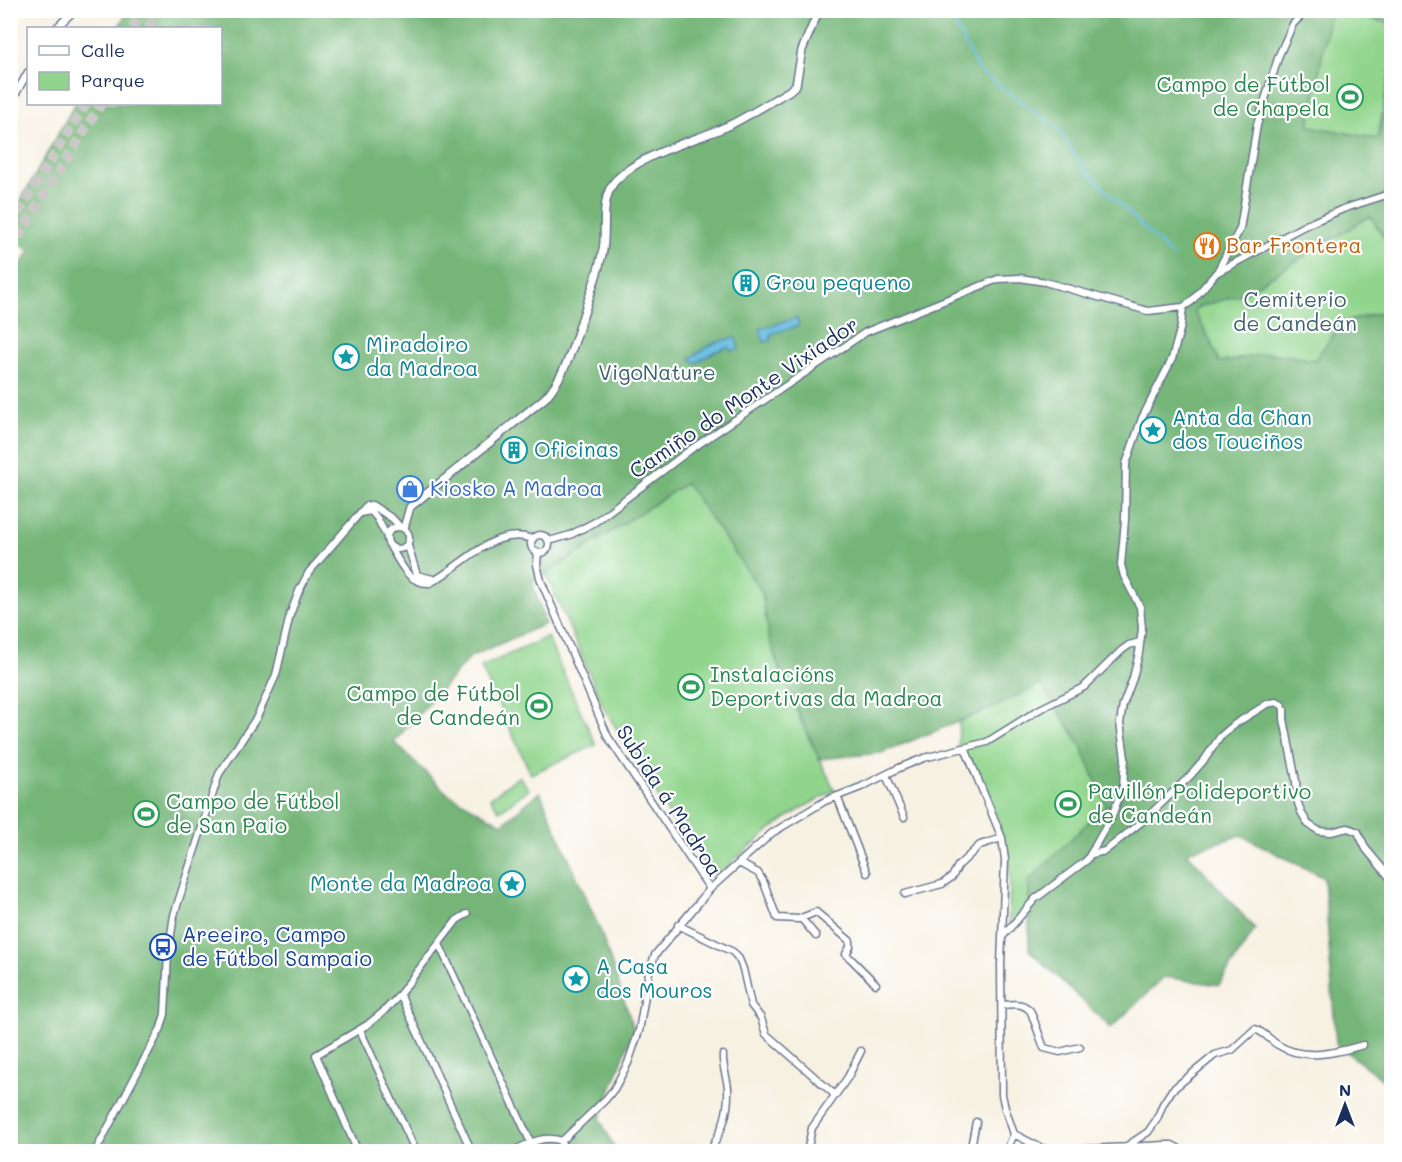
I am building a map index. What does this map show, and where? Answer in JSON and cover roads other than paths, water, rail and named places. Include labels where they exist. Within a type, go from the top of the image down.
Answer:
[{"type":"street","points":[[57,27],[75,10]]},
{"type":"street","points":[[402,528],[410,507],[545,398],[557,384],[569,358],[599,268],[603,248],[606,198],[614,182],[632,167],[729,125],[789,92],[796,85],[802,50],[819,10]]},
{"type":"street","points":[[1003,936],[1035,899],[1079,866],[1091,854],[1112,816],[1123,786],[1125,758],[1120,723],[1123,705],[1133,678],[1142,628],[1142,615],[1121,565],[1126,464],[1142,418],[1172,359],[1181,326],[1183,307],[1191,302],[1216,273],[1240,230],[1257,125],[1279,55],[1293,24],[1307,10]]},
{"type":"street","points":[[10,104],[27,74]]},
{"type":"street","points":[[1216,273],[1306,225],[1342,209],[1392,193]]},
{"type":"street","name":"Camiño do Monte Vixiador","points":[[549,541],[570,535],[595,522],[690,450],[866,332],[980,285],[999,279],[1020,278],[1045,282],[1148,311],[1183,307]]},
{"type":"street","points":[[95,1152],[161,1028],[165,1014],[168,954],[174,915],[219,774],[257,717],[276,675],[290,615],[309,572],[366,506],[372,505],[393,519],[409,534],[408,546],[417,575],[422,578],[437,579]]},
{"type":"street","points":[[360,513],[370,511],[377,518],[406,573],[423,583],[437,579],[485,545],[499,539],[523,536],[533,539],[541,535],[549,541],[547,550],[538,552]]},
{"type":"street","points":[[387,537],[391,530],[402,528]]},
{"type":"street","name":"Subida á Madroa","points":[[533,539],[531,545],[538,552],[537,565],[541,581],[608,737],[710,889],[655,955],[649,972],[639,1031],[620,1079],[606,1099],[562,1141]]},
{"type":"street","points":[[391,548],[401,550],[408,546]]},
{"type":"street","points":[[710,889],[772,833],[825,801],[924,758],[987,741],[1040,709],[1084,687],[1122,650],[1140,642]]},
{"type":"street","points":[[1091,854],[1104,851],[1144,820],[1191,775],[1220,737],[1235,724],[1276,702],[1284,709],[1297,800],[1308,824],[1319,831],[1331,832],[1348,828],[1358,832],[1366,849],[1392,880]]},
{"type":"street","points":[[965,748],[1002,838],[1005,860],[1001,964],[1002,1095],[1014,1134],[1006,1152]]},
{"type":"street","points":[[885,775],[904,817]]},
{"type":"street","points":[[837,796],[867,873]]},
{"type":"street","points":[[905,894],[942,884],[952,877],[958,866],[980,845],[1002,838]]},
{"type":"street","points":[[739,863],[758,873],[777,918],[801,918],[816,912],[823,916],[850,942],[846,954],[876,984]]},
{"type":"street","points":[[358,1152],[316,1054],[360,1030],[383,1012],[400,994],[458,920],[467,914]]},
{"type":"street","points":[[801,918],[816,936]]},
{"type":"street","points":[[678,925],[719,944],[739,959],[751,1005],[761,1018],[766,1034],[836,1095]]},
{"type":"street","points":[[440,944],[531,1143]]},
{"type":"street","points":[[400,994],[472,1152]]},
{"type":"street","points":[[1002,1005],[1027,1006],[1044,1048],[1060,1052],[1080,1047]]},
{"type":"street","points":[[1127,1146],[1148,1132],[1172,1090],[1215,1055],[1232,1050],[1255,1029],[1279,1046],[1303,1053],[1330,1054],[1363,1045]]},
{"type":"street","points":[[360,1030],[416,1152]]},
{"type":"street","points":[[807,1152],[812,1128],[848,1077],[861,1051]]},
{"type":"street","points":[[710,1152],[720,1135],[725,1119],[728,1088],[723,1055]]},
{"type":"street","points":[[970,1152],[976,1122]]},
{"type":"street","points":[[1014,1134],[1052,1151],[1172,1145],[1185,1152]]},
{"type":"street","points":[[512,1152],[549,1138],[562,1141],[561,1152]]},
{"type":"water","points":[[797,318],[799,326],[770,334],[772,340],[764,342],[760,329]]},
{"type":"water","points":[[735,337],[739,349],[731,351],[729,347],[714,352],[696,363],[690,358],[714,343]]},
{"type":"waterway","points":[[947,10],[979,71],[1059,129],[1083,167],[1174,258]]},
{"type":"tunnel","points":[[133,27],[144,10]]},
{"type":"tunnel","points":[[149,27],[159,10]]},
{"type":"tunnel","points":[[10,226],[85,105]]},
{"type":"tunnel","points":[[10,250],[100,105]]},
{"type":"place","name":"Campo de Fútbol de Chapela","points":[[1350,97]]},
{"type":"place","name":"Bar Frontera","points":[[1207,246]]},
{"type":"place","name":"Grou pequeno","points":[[746,283]]},
{"type":"place","name":"Miradoiro da Madroa","points":[[346,357]]},
{"type":"place","name":"Anta da Chan dos Touciños","points":[[1153,430]]},
{"type":"place","name":"Oficinas","points":[[514,450]]},
{"type":"place","name":"Kiosko A Madroa","points":[[410,489]]},
{"type":"place","name":"Instalacións Deportivas da Madroa","points":[[691,687]]},
{"type":"place","name":"Campo de Fútbol de Candeán","points":[[539,706]]},
{"type":"place","name":"Pavillón Polideportivo de Candeán","points":[[1068,804]]},
{"type":"place","name":"Campo de Fútbol de San Paio","points":[[146,814]]},
{"type":"place","name":"Monte da Madroa","points":[[512,884]]},
{"type":"place","name":"Areeiro, Campo de Fútbol Sampaio","points":[[163,947]]},
{"type":"place","name":"A Casa dos Mouros","points":[[576,979]]},
{"type":"park label","name":"Cemiterio de Candeán","points":[[1295,312]]},
{"type":"park label","name":"VigoNature","points":[[657,373]]}]
